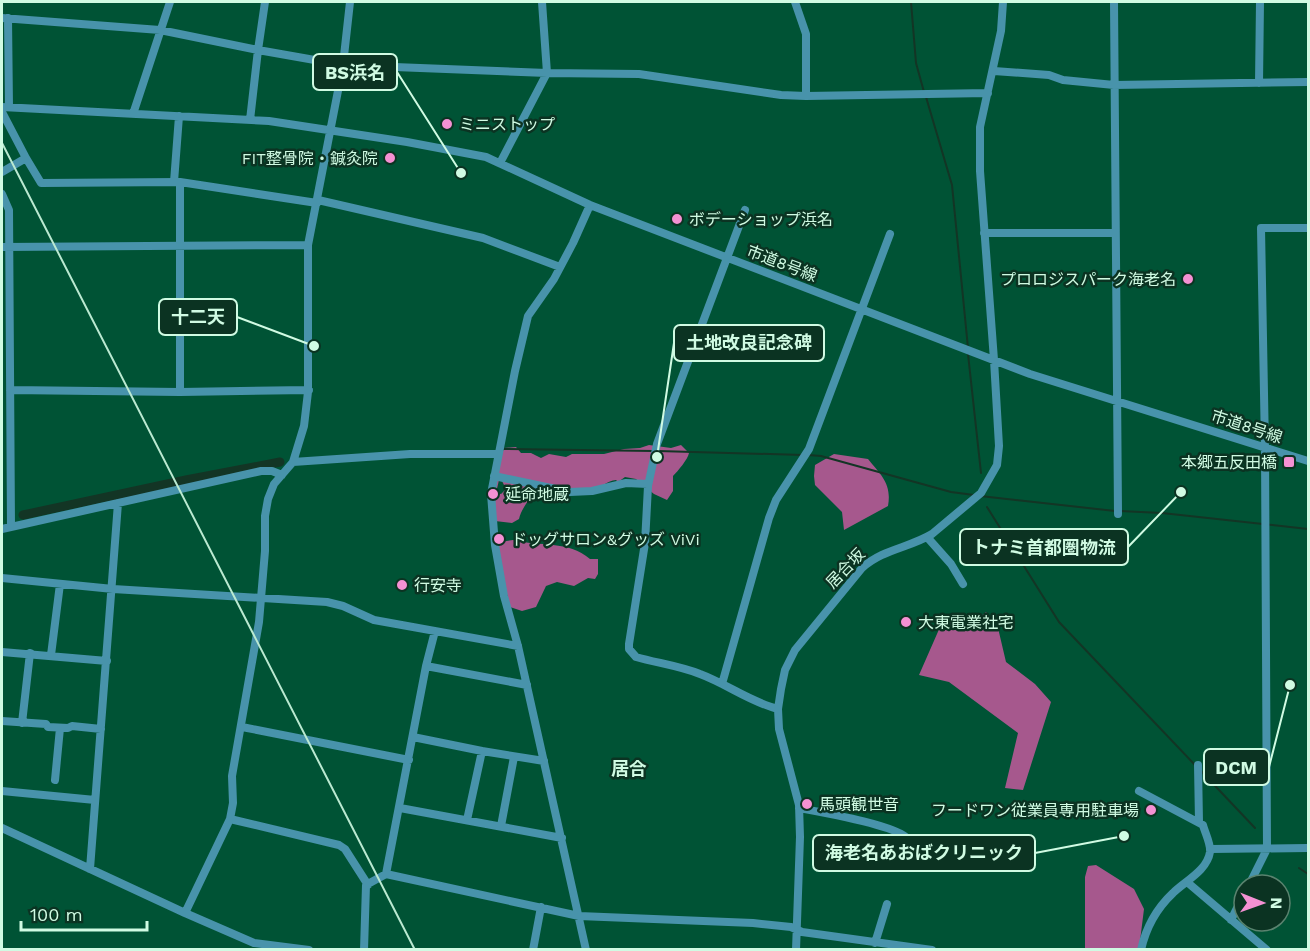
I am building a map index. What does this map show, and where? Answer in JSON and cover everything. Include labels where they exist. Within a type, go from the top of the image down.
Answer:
[{"type":"street","points":[[133,114],[170,2]]},
{"type":"street","points":[[250,120],[265,2]]},
{"type":"street","points":[[185,913],[230,819],[232,776],[259,622],[265,551],[265,516],[274,484],[293,462],[304,426],[309,390],[308,245],[344,65],[351,2]]},
{"type":"street","points":[[500,163],[547,73],[542,2]]},
{"type":"street","points":[[795,2],[806,34],[806,96]]},
{"type":"street","points":[[994,360],[980,171],[980,128],[994,71],[1003,2]]},
{"type":"street","points":[[1114,2],[1118,511]]},
{"type":"street","points":[[1259,83],[1260,2]]},
{"type":"street","points":[[560,267],[483,238],[318,201],[177,182],[41,183],[26,158],[4,109],[5,18],[160,30],[344,65],[547,73],[647,74],[781,95],[988,93]]},
{"type":"street","points":[[994,71],[1049,75],[1063,80],[1114,85],[1308,82]]},
{"type":"street","name":"市道8号線","points":[[4,109],[250,120],[330,130],[475,155],[500,163],[590,206],[1030,374],[1308,461]]},
{"type":"street","points":[[179,116],[177,182],[181,245],[180,392]]},
{"type":"street","points":[[2,172],[26,158]]},
{"type":"street","points":[[2,195],[9,210],[5,247],[7,396],[5,528],[2,537]]},
{"type":"street","points":[[586,950],[518,646],[504,596],[491,512],[498,454],[528,316],[560,267],[590,206]]},
{"type":"street","points":[[745,210],[655,452],[648,484],[645,543],[629,649],[636,657],[699,674],[743,697],[778,709],[783,745],[796,788],[799,808],[796,950]]},
{"type":"street","points":[[1255,873],[1267,849],[1265,448],[1261,228],[1308,228]]},
{"type":"street","points":[[984,233],[1115,233]]},
{"type":"street","points":[[722,684],[769,518],[776,500],[805,455],[891,234]]},
{"type":"street","points":[[5,247],[308,245]]},
{"type":"street","name":"居合坂","points":[[778,709],[788,663],[799,644],[862,568],[872,559],[930,536],[986,488],[997,465],[998,454],[994,360]]},
{"type":"street","points":[[7,396],[309,390]]},
{"type":"street","points":[[293,462],[410,454],[498,454]]},
{"type":"street","points":[[5,528],[261,471],[272,471],[282,475]]},
{"type":"street","points":[[494,476],[570,492],[592,491],[626,483],[648,484]]},
{"type":"street","points":[[90,869],[118,503]]},
{"type":"street","points":[[930,536],[963,584]]},
{"type":"street","points":[[2,578],[113,589],[335,604],[374,620],[518,646]]},
{"type":"street","points":[[51,655],[60,584]]},
{"type":"street","points":[[386,874],[426,666],[435,631]]},
{"type":"street","points":[[2,652],[107,661]]},
{"type":"street","points":[[22,723],[30,654]]},
{"type":"street","points":[[426,666],[527,686]]},
{"type":"street","points":[[2,721],[46,724],[48,727],[60,728],[72,726],[101,729]]},
{"type":"street","points":[[242,727],[409,760]]},
{"type":"street","points":[[56,780],[60,728]]},
{"type":"street","points":[[413,737],[482,752],[544,761]]},
{"type":"street","points":[[467,820],[482,752]]},
{"type":"street","points":[[501,826],[514,757]]},
{"type":"street","points":[[1198,770],[1199,822]]},
{"type":"street","points":[[2,791],[95,800]]},
{"type":"street","points":[[1139,791],[1203,825],[1210,849],[1205,864],[1174,891],[1156,912],[1148,924],[1141,950]]},
{"type":"street","points":[[400,808],[562,838]]},
{"type":"street","points":[[799,808],[874,824],[906,837],[910,845],[909,858]]},
{"type":"street","points":[[230,819],[339,845],[345,849],[368,885],[364,950]]},
{"type":"street","points":[[2,828],[253,946],[309,950]]},
{"type":"street","points":[[1210,849],[1308,848]]},
{"type":"street","points":[[368,885],[386,874],[579,916],[753,923],[932,950]]},
{"type":"street","points":[[1187,882],[1267,950]]},
{"type":"street","points":[[875,943],[887,904]]},
{"type":"street","points":[[533,950],[541,907]]},
{"type":"shaded area","points":[[649,445],[671,448],[681,445],[689,453],[685,462],[673,476],[673,491],[667,500],[654,494],[636,479],[625,477],[618,482],[616,480],[586,490],[565,489],[538,483],[519,519],[512,523],[495,521],[493,496],[497,480],[499,480],[496,493],[501,494],[506,489],[497,471],[504,448],[516,447],[521,453],[531,453],[541,458],[549,454],[566,457],[572,454],[604,454]]},
{"type":"shaded area","points":[[834,454],[868,459],[884,480],[889,498],[888,506],[844,530],[842,512],[815,485],[815,465]]},
{"type":"shaded area","points":[[513,540],[563,546],[590,559],[598,559],[598,574],[595,579],[588,578],[574,586],[557,582],[546,586],[536,607],[522,611],[510,607],[496,546],[500,542]]},
{"type":"shaded area","points":[[986,612],[998,628],[1006,662],[1035,684],[1051,702],[1023,790],[1005,788],[1018,733],[949,682],[919,675],[944,618],[964,631]]},
{"type":"shaded area","points":[[1096,865],[1134,889],[1144,909],[1139,949],[1085,950],[1085,877],[1088,866]]},
{"type":"waterway","points":[[911,2],[916,63],[924,92]]},
{"type":"waterway","points":[[926,97],[952,185],[968,348]]},
{"type":"waterway","points":[[968,354],[981,473]]},
{"type":"waterway","points":[[503,449],[653,451]]},
{"type":"waterway","points":[[658,451],[803,455]]},
{"type":"waterway","points":[[808,455],[821,456],[951,492],[974,495]]},
{"type":"waterway","points":[[23,515],[280,462]]},
{"type":"waterway","points":[[980,496],[1115,511]]},
{"type":"waterway","points":[[987,507],[1059,622],[1195,765]]},
{"type":"waterway","points":[[1120,511],[1162,513],[1308,529]]},
{"type":"waterway","points":[[1201,771],[1255,828]]},
{"type":"waterway","points":[[1299,868],[1308,874]]},
{"type":"railway","points":[[2,143],[415,950]]},
{"type":"place","name":"ミニストップ","points":[[447,124]]},
{"type":"place","name":"FIT整骨院・鍼灸院","points":[[390,158]]},
{"type":"place","name":"BS浜名","points":[[461,173]]},
{"type":"place","name":"ボデーショップ浜名","points":[[677,219]]},
{"type":"place","name":"プロロジスパーク海老名","points":[[1188,279]]},
{"type":"place","name":"十二天","points":[[314,346]]},
{"type":"place","name":"土地改良記念碑","points":[[657,457]]},
{"type":"place","name":"本郷五反田橋","points":[[1289,462]]},
{"type":"place","name":"トナミ首都圏物流","points":[[1181,492]]},
{"type":"place","name":"延命地蔵","points":[[493,494]]},
{"type":"place","name":"ドッグサロン&グッズ ViVi","points":[[499,539]]},
{"type":"place","name":"行安寺","points":[[402,585]]},
{"type":"place","name":"大東電業社宅","points":[[906,622]]},
{"type":"place","name":"DCM","points":[[1290,685]]},
{"type":"place","name":"馬頭観世音","points":[[807,804]]},
{"type":"place","name":"フードワン従業員専用駐車場","points":[[1151,810]]},
{"type":"place","name":"海老名あおばクリニック","points":[[1124,836]]},
{"type":"district","name":"居合","points":[[629,769]]}]
